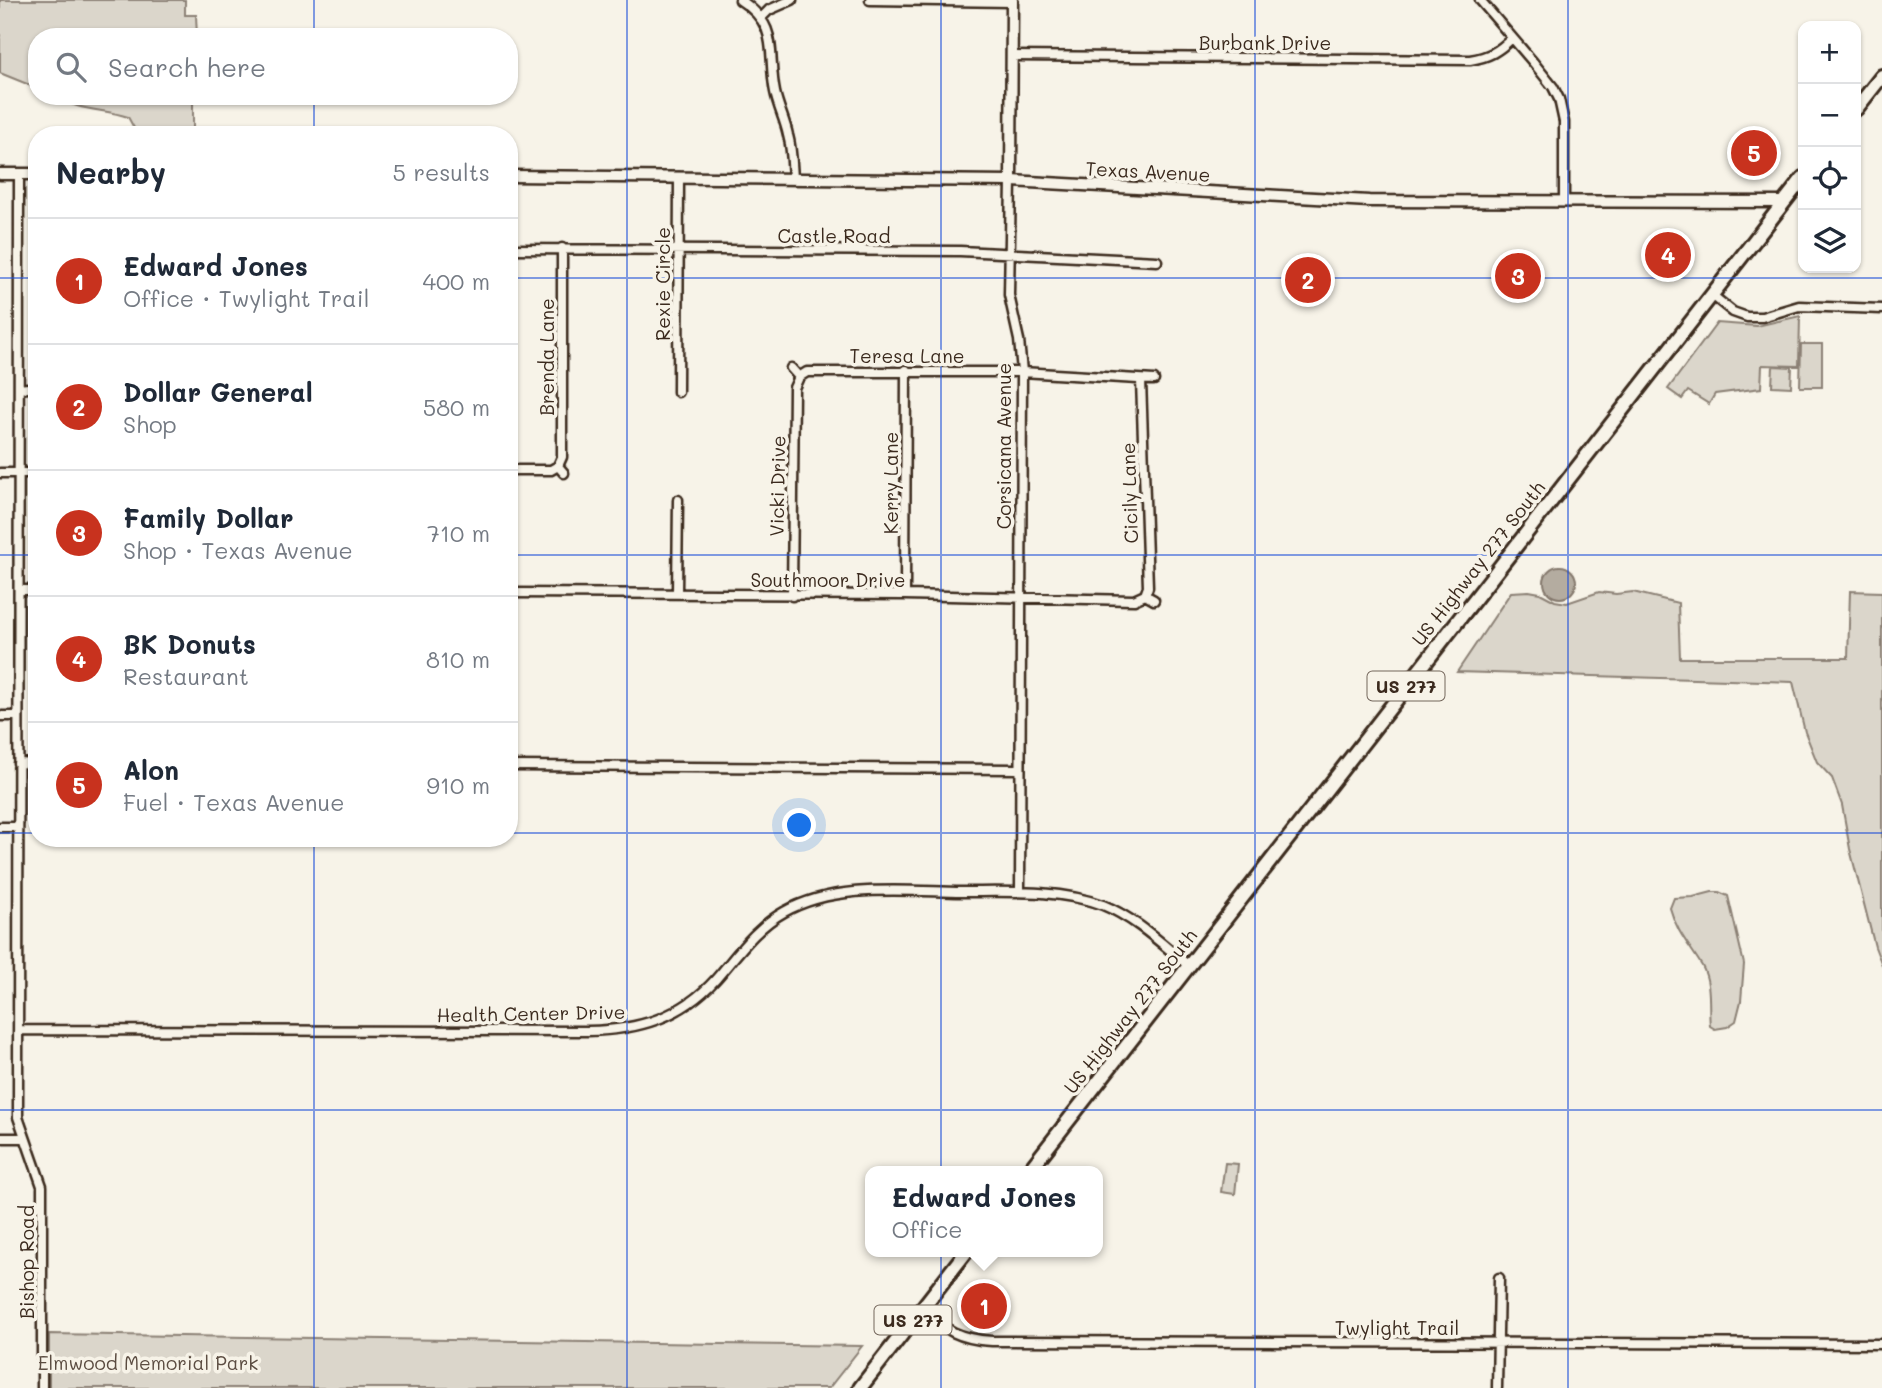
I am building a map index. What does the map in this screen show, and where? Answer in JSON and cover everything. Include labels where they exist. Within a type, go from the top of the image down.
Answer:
[{"type":"highway","points":[[1861,103],[1882,76]]},
{"type":"highway","name":"US Highway 277 South","points":[[1033,1166],[1798,184]]},
{"type":"highway","name":"US 277","points":[[860,1388],[962,1257]]},
{"type":"street","points":[[740,0],[761,18],[772,44],[775,92],[789,137],[793,178]]},
{"type":"street","points":[[761,18],[769,10],[792,0]]},
{"type":"street","points":[[870,0],[1012,1]]},
{"type":"street","points":[[1480,0],[1553,87],[1559,99],[1564,122],[1564,202]]},
{"type":"street","name":"Corsicana Avenue","points":[[1012,1],[1009,295],[1019,340],[1022,372],[1020,892]]},
{"type":"street","name":"Burbank Drive","points":[[1012,56],[1470,60],[1485,58],[1499,51],[1512,38]]},
{"type":"street","points":[[0,174],[28,174]]},
{"type":"street","name":"Bishop Road","points":[[19,174],[19,1117],[42,1186],[42,1388]]},
{"type":"street","name":"Texas Avenue","points":[[518,176],[1011,181],[1368,201],[1784,202]]},
{"type":"street","name":"Rexie Circle","points":[[678,393],[679,177]]},
{"type":"street","name":"Brenda Lane","points":[[518,470],[561,469],[562,248]]},
{"type":"street","name":"Castle Road","points":[[518,249],[1008,253],[1157,261]]},
{"type":"street","points":[[1712,295],[1733,312],[1747,317],[1762,317],[1799,306],[1882,309]]},
{"type":"street","points":[[790,368],[799,377]]},
{"type":"street","name":"Teresa Lane","points":[[799,377],[807,372],[906,370],[1022,372],[1154,380]]},
{"type":"street","name":"Kerry Lane","points":[[905,595],[906,370]]},
{"type":"street","name":"Vicki Drive","points":[[792,596],[794,388],[799,377]]},
{"type":"street","name":"Cicily Lane","points":[[1141,380],[1148,587],[1145,595]]},
{"type":"street","points":[[19,389],[28,388]]},
{"type":"street","points":[[0,473],[28,473]]},
{"type":"street","points":[[677,594],[678,500]]},
{"type":"street","points":[[19,590],[28,590]]},
{"type":"street","name":"Southmoor Drive","points":[[518,593],[905,595],[1134,600],[1145,595]]},
{"type":"street","points":[[1145,595],[1154,600]]},
{"type":"street","points":[[0,716],[18,716]]},
{"type":"street","points":[[18,764],[28,764]]},
{"type":"street","points":[[518,766],[1019,769]]},
{"type":"street","points":[[0,827],[17,827]]},
{"type":"street","name":"Health Center Drive","points":[[18,1030],[614,1030],[642,1026],[690,1003],[715,981],[746,943],[782,913],[806,902],[851,893],[1020,892],[1052,894],[1103,905],[1124,915],[1189,966]]},
{"type":"street","points":[[0,1138],[24,1138]]},
{"type":"street","points":[[1497,1388],[1499,1278]]},
{"type":"street","name":"Twylight Trail","points":[[922,1308],[955,1335],[992,1341],[1882,1345]]},
{"type":"green space","points":[[0,0],[185,0],[185,15],[196,15],[197,28],[28,28],[28,84],[0,73]]},
{"type":"green space","points":[[75,105],[193,105],[193,126],[133,126],[128,117]]},
{"type":"green space","points":[[1800,316],[1799,366],[1762,365],[1761,388],[1715,394],[1709,404],[1688,391],[1682,399],[1668,389],[1717,323],[1757,326]]},
{"type":"green space","points":[[1801,344],[1822,344],[1822,387],[1800,387]]},
{"type":"green space","points":[[1773,366],[1792,367],[1791,387],[1772,386]]},
{"type":"green space","points":[[1529,591],[1567,603],[1599,592],[1633,592],[1678,603],[1680,658],[1848,658],[1850,591],[1882,592],[1882,965],[1850,849],[1842,805],[1832,778],[1817,762],[1805,732],[1793,682],[1457,672],[1511,592]]},
{"type":"green space","points":[[1712,892],[1728,896],[1744,964],[1741,1001],[1736,1021],[1727,1027],[1715,1029],[1710,1026],[1705,973],[1670,908],[1674,898]]},
{"type":"green space","points":[[1225,1163],[1238,1164],[1235,1194],[1221,1192]]},
{"type":"green space","name":"Elmwood Memorial Park","points":[[49,1334],[862,1346],[829,1388],[49,1388]]},
{"type":"shaded area","points":[[1560,566],[1571,571],[1576,582],[1571,593],[1560,598],[1549,593],[1544,582],[1549,571]]},
{"type":"place","name":"Alon","points":[[1754,153]]},
{"type":"place","name":"BK Donuts","points":[[1668,255]]},
{"type":"place","name":"Family Dollar","points":[[1518,276]]},
{"type":"place","name":"Dollar General","points":[[1308,280]]},
{"type":"place","name":"Edward Jones","points":[[984,1306]]}]
